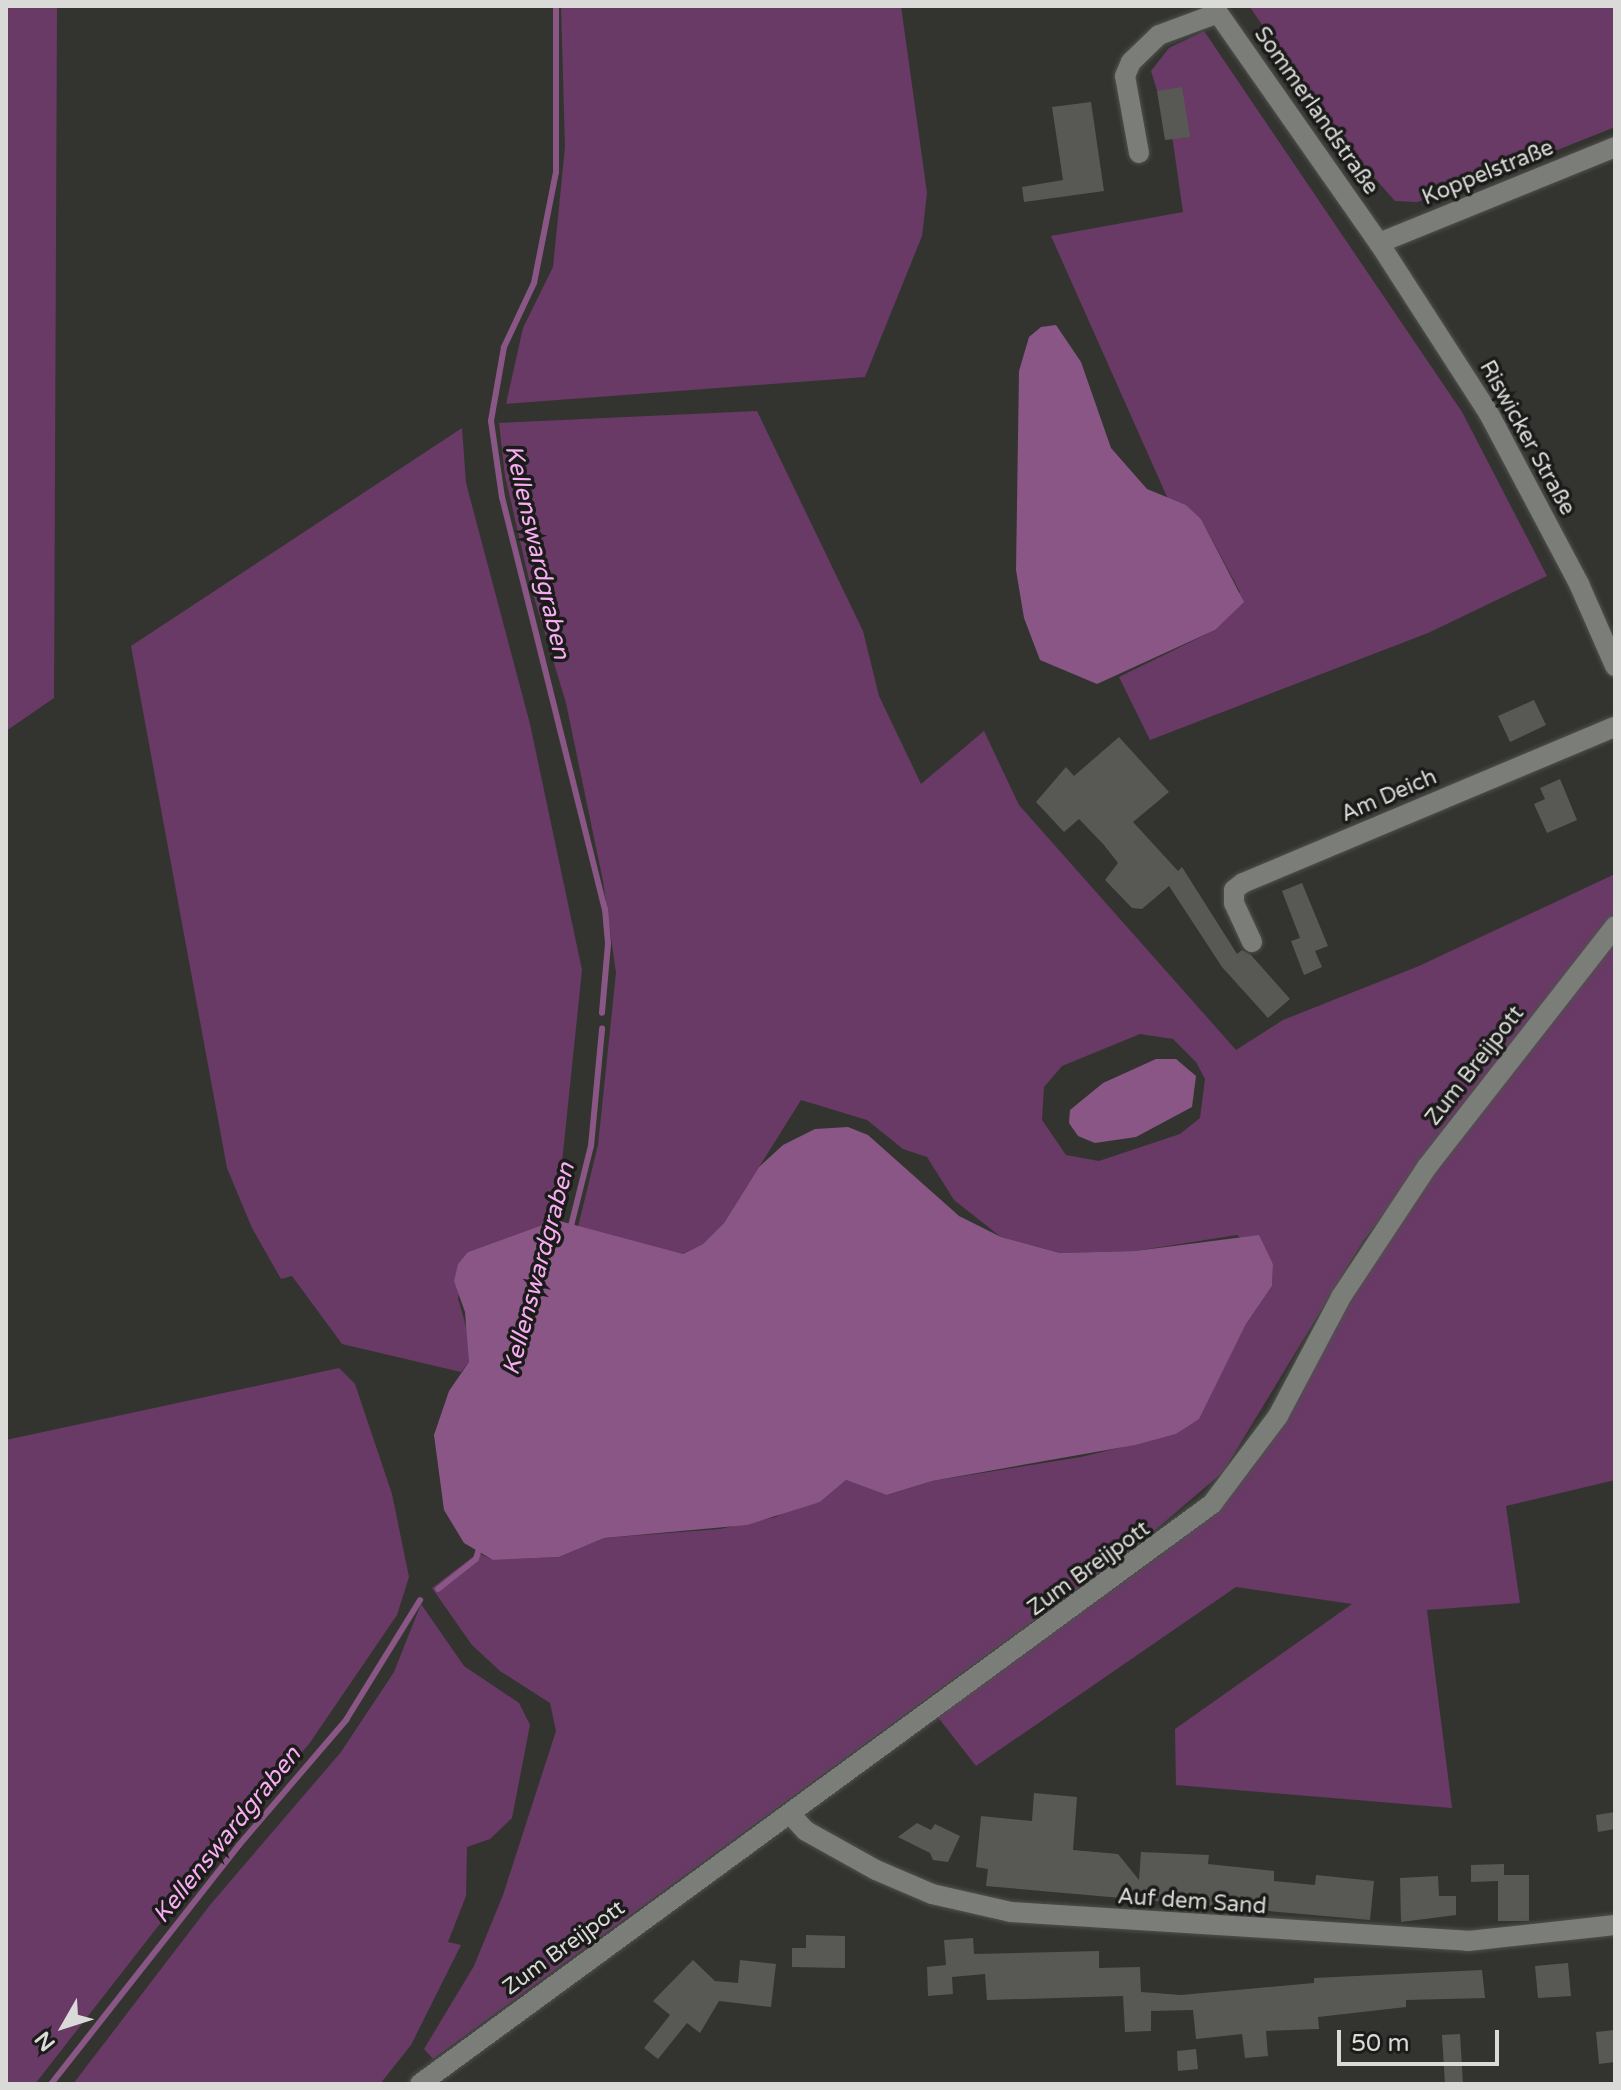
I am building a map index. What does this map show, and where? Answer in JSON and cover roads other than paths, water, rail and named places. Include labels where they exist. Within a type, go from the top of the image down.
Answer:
[{"type":"street","points":[[1139,153],[1125,76],[1131,62],[1159,35],[1216,10]]},
{"type":"street","name":"Sommerlandstraße","points":[[1216,10],[1379,243]]},
{"type":"street","name":"Koppelstraße","points":[[1379,243],[1615,147]]},
{"type":"street","name":"Riswicker Straße","points":[[1379,243],[1488,412],[1579,584],[1615,666]]},
{"type":"street","name":"Am Deich","points":[[1252,942],[1234,903],[1234,890],[1243,883],[1615,727]]},
{"type":"street","name":"Zum Breijpott","points":[[420,2084],[1212,1504],[1278,1416],[1341,1297],[1427,1167],[1615,926]]},
{"type":"street","name":"Auf dem Sand","points":[[790,1814],[806,1831],[876,1870],[932,1894],[1011,1912],[1468,1941],[1615,1925]]},
{"type":"water","points":[[1056,325],[1081,362],[1111,448],[1147,489],[1186,505],[1201,519],[1244,602],[1215,630],[1097,684],[1040,660],[1024,618],[1016,570],[1019,371],[1029,337],[1041,327]]},
{"type":"water","points":[[1156,1059],[1176,1059],[1196,1076],[1192,1107],[1136,1137],[1095,1143],[1078,1136],[1069,1123],[1070,1110],[1103,1083]]},
{"type":"water","points":[[848,1127],[868,1135],[959,1216],[1001,1237],[1060,1253],[1135,1251],[1259,1235],[1273,1264],[1272,1286],[1246,1324],[1199,1419],[1176,1434],[1135,1445],[932,1481],[887,1495],[846,1480],[820,1502],[747,1525],[604,1538],[559,1557],[493,1560],[464,1543],[444,1510],[434,1435],[449,1391],[469,1362],[465,1312],[454,1281],[458,1264],[468,1252],[556,1220],[683,1254],[703,1244],[724,1223],[759,1167],[783,1145],[815,1129]]},
{"type":"waterway","name":"Kellenswardgraben","points":[[556,6],[556,172],[534,283],[504,347],[491,421],[502,497],[605,909],[608,944],[602,1013]]},
{"type":"waterway","name":"Kellenswardgraben","points":[[570,1230],[591,1146],[602,1029]]},
{"type":"waterway","name":"Kellenswardgraben","points":[[438,1589],[476,1559],[480,1545]]},
{"type":"waterway","name":"Kellenswardgraben","points":[[51,2084],[239,1845],[346,1720],[420,1600]]}]
